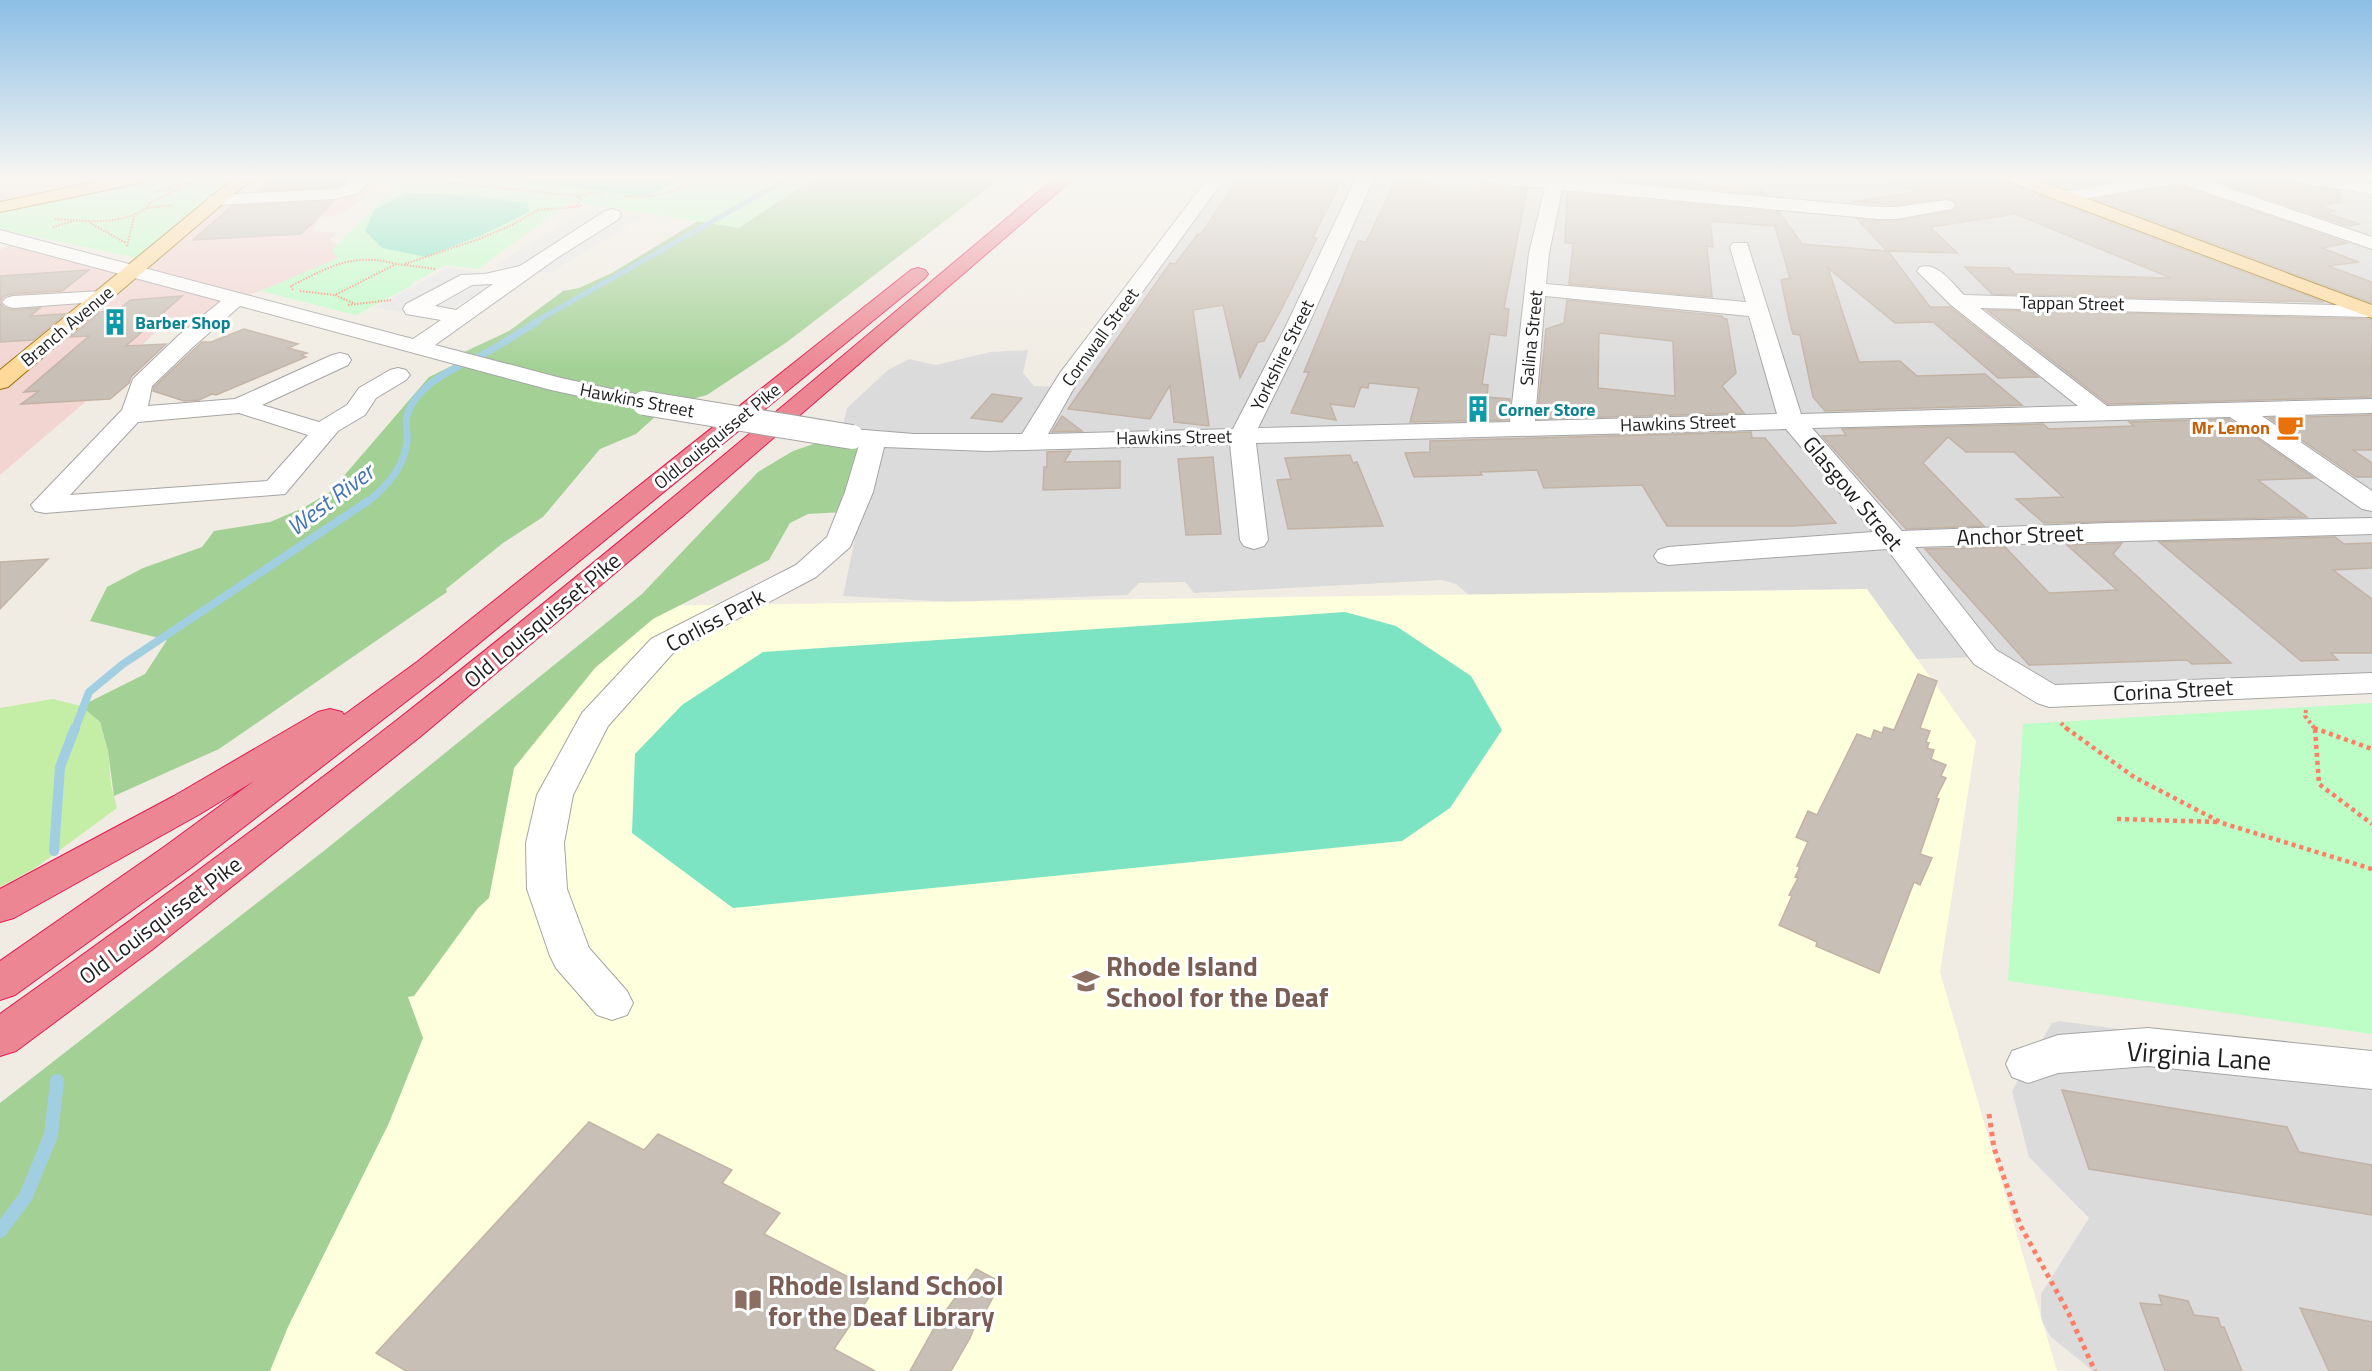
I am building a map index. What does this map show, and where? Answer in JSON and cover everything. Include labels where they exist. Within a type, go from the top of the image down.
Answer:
[{"type":"highway","name":"OldLouisquisset Pike","points":[[477,629],[957,242]]},
{"type":"highway","name":"Old Louisquisset Pike","points":[[0,1038],[156,924],[331,791],[495,659],[990,242]]},
{"type":"highway","name":"Old Louisquisset Pike","points":[[0,983],[228,820],[477,629]]},
{"type":"highway","points":[[0,907],[236,777],[477,629]]},
{"type":"highway","points":[[0,1050],[156,924]]},
{"type":"main road","name":"Branch Avenue","points":[[0,382],[167,242]]},
{"type":"main road","points":[[2184,242],[2370,312]]},
{"type":"street","name":"Hawkins Street","points":[[27,242],[132,272],[587,392],[863,438],[924,442],[1031,441],[2372,406]]},
{"type":"street","points":[[417,347],[570,242]]},
{"type":"street","name":"Cornwall Street","points":[[1031,441],[1068,378],[1169,242]]},
{"type":"street","name":"Yorkshire Street","points":[[1254,540],[1242,436],[1336,242]]},
{"type":"street","name":"Salina Street","points":[[1522,428],[1542,242]]},
{"type":"street","points":[[0,255],[36,244]]},
{"type":"street","name":"Glasgow Street","points":[[1740,247],[1791,420],[1894,539],[1984,657]]},
{"type":"street","points":[[460,317],[414,309],[468,279],[486,280],[532,267]]},
{"type":"street","points":[[1927,271],[1958,301]]},
{"type":"street","points":[[1536,289],[1759,310]]},
{"type":"street","points":[[13,302],[102,297]]},
{"type":"street","points":[[237,299],[186,341],[141,384],[132,415],[45,505],[274,488],[329,426],[356,410],[367,393],[398,375],[327,357],[374,336]]},
{"type":"street","name":"Tappan Street","points":[[1958,301],[2370,312]]},
{"type":"street","name":"Tappan Street","points":[[1958,301],[2101,413]]},
{"type":"street","points":[[132,415],[240,406],[356,364]]},
{"type":"street","points":[[240,406],[324,432]]},
{"type":"street","points":[[2233,408],[2372,503]]},
{"type":"street","name":"Corliss Park","points":[[612,1003],[571,956],[547,889],[545,843],[555,795],[594,721],[662,646],[806,571],[840,541],[859,492],[863,438]]},
{"type":"street","name":"Anchor Street","points":[[1668,556],[1775,546],[1894,539],[2109,531],[2372,526]]},
{"type":"street","name":"Corina Street","points":[[1984,657],[2049,696],[2372,683]]},
{"type":"street","name":"Virginia Lane","points":[[2028,1064],[2058,1054],[2148,1047],[2372,1070]]},
{"type":"path","points":[[404,264],[470,242]]},
{"type":"path","points":[[352,303],[335,295],[290,288],[346,259],[357,258],[443,270],[434,275]]},
{"type":"path","points":[[335,295],[396,264]]},
{"type":"path","points":[[310,319],[352,303],[386,302],[396,296]]},
{"type":"path","points":[[2307,706],[2305,716],[2315,729],[2372,749]]},
{"type":"path","points":[[2056,713],[2060,722],[2072,734],[2134,777],[2223,823],[2372,869]]},
{"type":"path","points":[[2315,729],[2319,784],[2372,825]]},
{"type":"path","points":[[2117,819],[2223,823]]},
{"type":"path","points":[[1989,1114],[1994,1148],[2020,1225],[2068,1312],[2095,1371]]},
{"type":"shaded area","points":[[168,242],[333,242],[349,251],[350,256],[247,296],[192,326],[157,330],[98,391],[0,475],[0,250],[11,243],[94,256],[138,266]]},
{"type":"shaded area","points":[[534,242],[601,242],[550,273],[537,272],[510,276],[447,311],[449,319],[374,308],[447,268],[499,274],[508,269],[494,266]]},
{"type":"shaded area","points":[[1168,242],[2372,242],[2372,683],[2048,696],[1978,657],[1515,673],[1470,596],[1456,584],[1442,580],[1194,593],[1185,582],[1139,583],[1127,595],[951,602],[843,596],[865,491],[840,437],[847,408],[888,370],[909,359],[936,365],[990,352],[1028,350],[1023,373],[1034,386],[1060,387]]},
{"type":"shaded area","name":"Rhode Island School for the Deaf","points":[[1867,589],[1976,741],[1940,972],[2057,1371],[18,1371],[630,606]]},
{"type":"shaded area","points":[[2059,1021],[2372,1063],[2372,1371],[2093,1371],[2051,1337],[2041,1320],[2041,1294],[2089,1218],[2029,1157],[2012,1091],[2052,1023]]},
{"type":"green space","points":[[61,242],[157,242],[137,258]]},
{"type":"green space","points":[[340,242],[515,242],[478,269],[445,265],[356,315],[261,291],[338,258],[332,250]]},
{"type":"green space","points":[[376,242],[464,242],[426,257],[382,248]]},
{"type":"green space","points":[[663,242],[918,242],[787,342],[707,395],[667,406],[636,434],[600,449],[543,517],[503,543],[446,589],[447,592],[219,749],[114,796],[108,751],[100,722],[81,706],[145,674],[167,640],[90,621],[107,587],[143,568],[202,547],[214,531],[270,522],[303,508],[330,492],[429,377],[466,359],[462,353],[509,331],[563,291],[579,288],[612,273]]},
{"type":"green space","points":[[863,436],[861,511],[808,514],[790,523],[769,560],[653,619],[595,668],[514,768],[489,898],[478,908],[414,996],[408,997],[423,1038],[389,1123],[288,1327],[270,1371],[0,1371],[0,1103],[325,850],[642,594],[758,472],[793,451],[834,437]]},
{"type":"green space","points":[[1345,612],[1396,626],[1471,676],[1502,730],[1450,808],[1402,841],[733,908],[632,833],[635,754],[682,705],[763,652]]},
{"type":"green space","points":[[53,699],[81,706],[100,722],[108,751],[111,785],[117,808],[34,869],[0,887],[0,708]]},
{"type":"green space","points":[[2372,703],[2372,1034],[2008,981],[2023,724]]},
{"type":"building","points":[[1192,242],[1315,242],[1280,312],[1264,341],[1258,342],[1240,378],[1223,305],[1193,310],[1209,426],[1174,422],[1170,385],[1150,419],[1068,409],[1170,263],[1175,264]]},
{"type":"building","points":[[1358,242],[1517,242],[1504,308],[1509,309],[1506,336],[1490,334],[1482,384],[1488,385],[1487,397],[1510,399],[1508,420],[1410,422],[1419,388],[1369,383],[1368,388],[1361,387],[1354,407],[1330,404],[1336,420],[1291,413],[1309,372],[1304,372]]},
{"type":"building","points":[[1712,242],[1713,247],[1707,246],[1712,297],[1569,284],[1573,243],[1565,243]]},
{"type":"building","points":[[1780,242],[1887,251],[1879,242],[1946,242],[1957,253],[1888,251],[1930,307],[1950,307],[2038,377],[1998,378],[1933,322],[1895,323],[1828,268],[1859,362],[1900,361],[1917,376],[1985,374],[2022,405],[1825,411],[1813,397],[1800,335],[1793,334],[1781,280],[1790,278]]},
{"type":"building","points":[[2083,242],[2163,242],[2324,302],[1992,294],[1965,267],[2009,268],[2015,274],[2171,278]]},
{"type":"building","points":[[2209,242],[2347,243],[2322,248],[2359,262],[2328,266],[2372,282],[2372,303]]},
{"type":"building","points":[[89,270],[62,291],[12,294],[4,296],[0,301],[0,276]]},
{"type":"building","points":[[182,296],[126,346],[166,344],[131,377],[129,383],[110,399],[21,404],[39,391],[24,392],[89,336],[70,337],[100,312],[119,310],[130,300]]},
{"type":"building","points":[[1567,300],[1722,316],[1727,319],[1736,373],[1722,386],[1744,413],[1537,419],[1546,329],[1564,323]],"holes":[[[1599,333],[1673,341],[1675,396],[1598,388]]]},
{"type":"building","points":[[0,303],[4,308],[12,310],[40,308],[30,316],[65,314],[33,340],[0,342]]},
{"type":"building","points":[[1987,310],[2369,319],[2372,320],[2372,397],[2108,404]]},
{"type":"building","points":[[244,329],[298,344],[288,348],[307,353],[301,355],[306,357],[199,400],[184,401],[153,391],[154,387],[202,342],[211,342]]},
{"type":"building","points":[[992,394],[1022,398],[1002,422],[971,418]]},
{"type":"building","points":[[2372,415],[2372,450],[2353,450],[2372,463],[2372,477],[2356,477],[2269,418]]},
{"type":"building","points":[[1062,416],[1082,431],[1052,432]]},
{"type":"building","points":[[2229,419],[2314,478],[2258,480],[2307,517],[2044,523],[2016,499],[2063,497],[2014,452],[1966,452],[1948,437],[1923,463],[1984,526],[1906,529],[1822,436],[1846,435],[1842,429],[2043,424],[2049,429],[2134,426],[2129,422]]},
{"type":"building","points":[[1751,432],[1752,438],[1765,438],[1836,523],[1793,526],[1667,526],[1642,485],[1544,488],[1537,470],[1480,472],[1482,475],[1414,477],[1405,453],[1430,452],[1430,441]]},
{"type":"building","points":[[1071,451],[1064,462],[1120,461],[1120,488],[1043,490],[1047,452]]},
{"type":"building","points":[[1350,455],[1353,463],[1357,462],[1383,526],[1288,529],[1277,480],[1291,479],[1285,458]]},
{"type":"building","points":[[1213,457],[1221,534],[1186,535],[1178,459]]},
{"type":"building","points":[[2335,537],[2344,544],[2372,543],[2372,568],[2333,570],[2372,599],[2372,653],[2331,653],[2338,660],[2301,661],[2159,542]]},
{"type":"building","points":[[2122,543],[2113,554],[2231,663],[2192,664],[2187,660],[2029,665],[1925,549],[2005,547],[2049,593],[2117,590],[2067,545]]},
{"type":"building","points":[[48,559],[0,609],[0,562]]},
{"type":"building","points":[[1918,674],[1937,681],[1920,728],[1930,731],[1926,742],[1929,743],[1927,748],[1934,750],[1931,759],[1946,765],[1941,776],[1946,778],[1936,798],[1939,799],[1920,854],[1932,858],[1920,885],[1914,882],[1879,973],[1816,946],[1817,942],[1779,925],[1792,896],[1789,895],[1798,878],[1795,877],[1800,867],[1797,866],[1808,842],[1796,837],[1808,811],[1817,815],[1857,734],[1871,739],[1874,730],[1882,733],[1884,727],[1894,730]]},
{"type":"building","points":[[2062,1090],[2287,1127],[2299,1152],[2372,1165],[2372,1215],[2089,1169]]},
{"type":"building","points":[[589,1122],[644,1150],[658,1134],[732,1170],[722,1183],[780,1213],[764,1234],[874,1290],[834,1349],[875,1371],[406,1371],[376,1353]]},
{"type":"building","points":[[976,1269],[1001,1282],[982,1318],[979,1316],[970,1338],[951,1371],[910,1371],[937,1323]]},
{"type":"building","points":[[2159,1295],[2188,1301],[2194,1315],[2218,1318],[2242,1371],[2165,1371],[2140,1303],[2162,1305]]},
{"type":"building","points":[[2300,1308],[2372,1322],[2372,1371],[2329,1371]]},
{"type":"waterway","name":"West River","points":[[535,322],[676,242]]},
{"type":"waterway","name":"West River","points":[[366,503],[385,486],[396,472],[404,456],[407,442],[407,418],[419,394],[448,372],[491,350],[538,321]]},
{"type":"waterway","name":"West River","points":[[75,729],[89,692],[123,664],[368,501]]},
{"type":"waterway","name":"West River","points":[[54,851],[60,767],[75,728]]},
{"type":"waterway","name":"West River","points":[[0,1231],[26,1196],[51,1135],[57,1081]]},
{"type":"place","name":"Barber Shop","points":[[115,322]]},
{"type":"place","name":"Corner Store","points":[[1478,409]]},
{"type":"place","name":"Mr Lemon","points":[[2290,427]]},
{"type":"place","name":"Rhode Island School for the Deaf","points":[[1086,981]]},
{"type":"place","name":"Rhode Island School for the Deaf Library","points":[[748,1300]]}]
